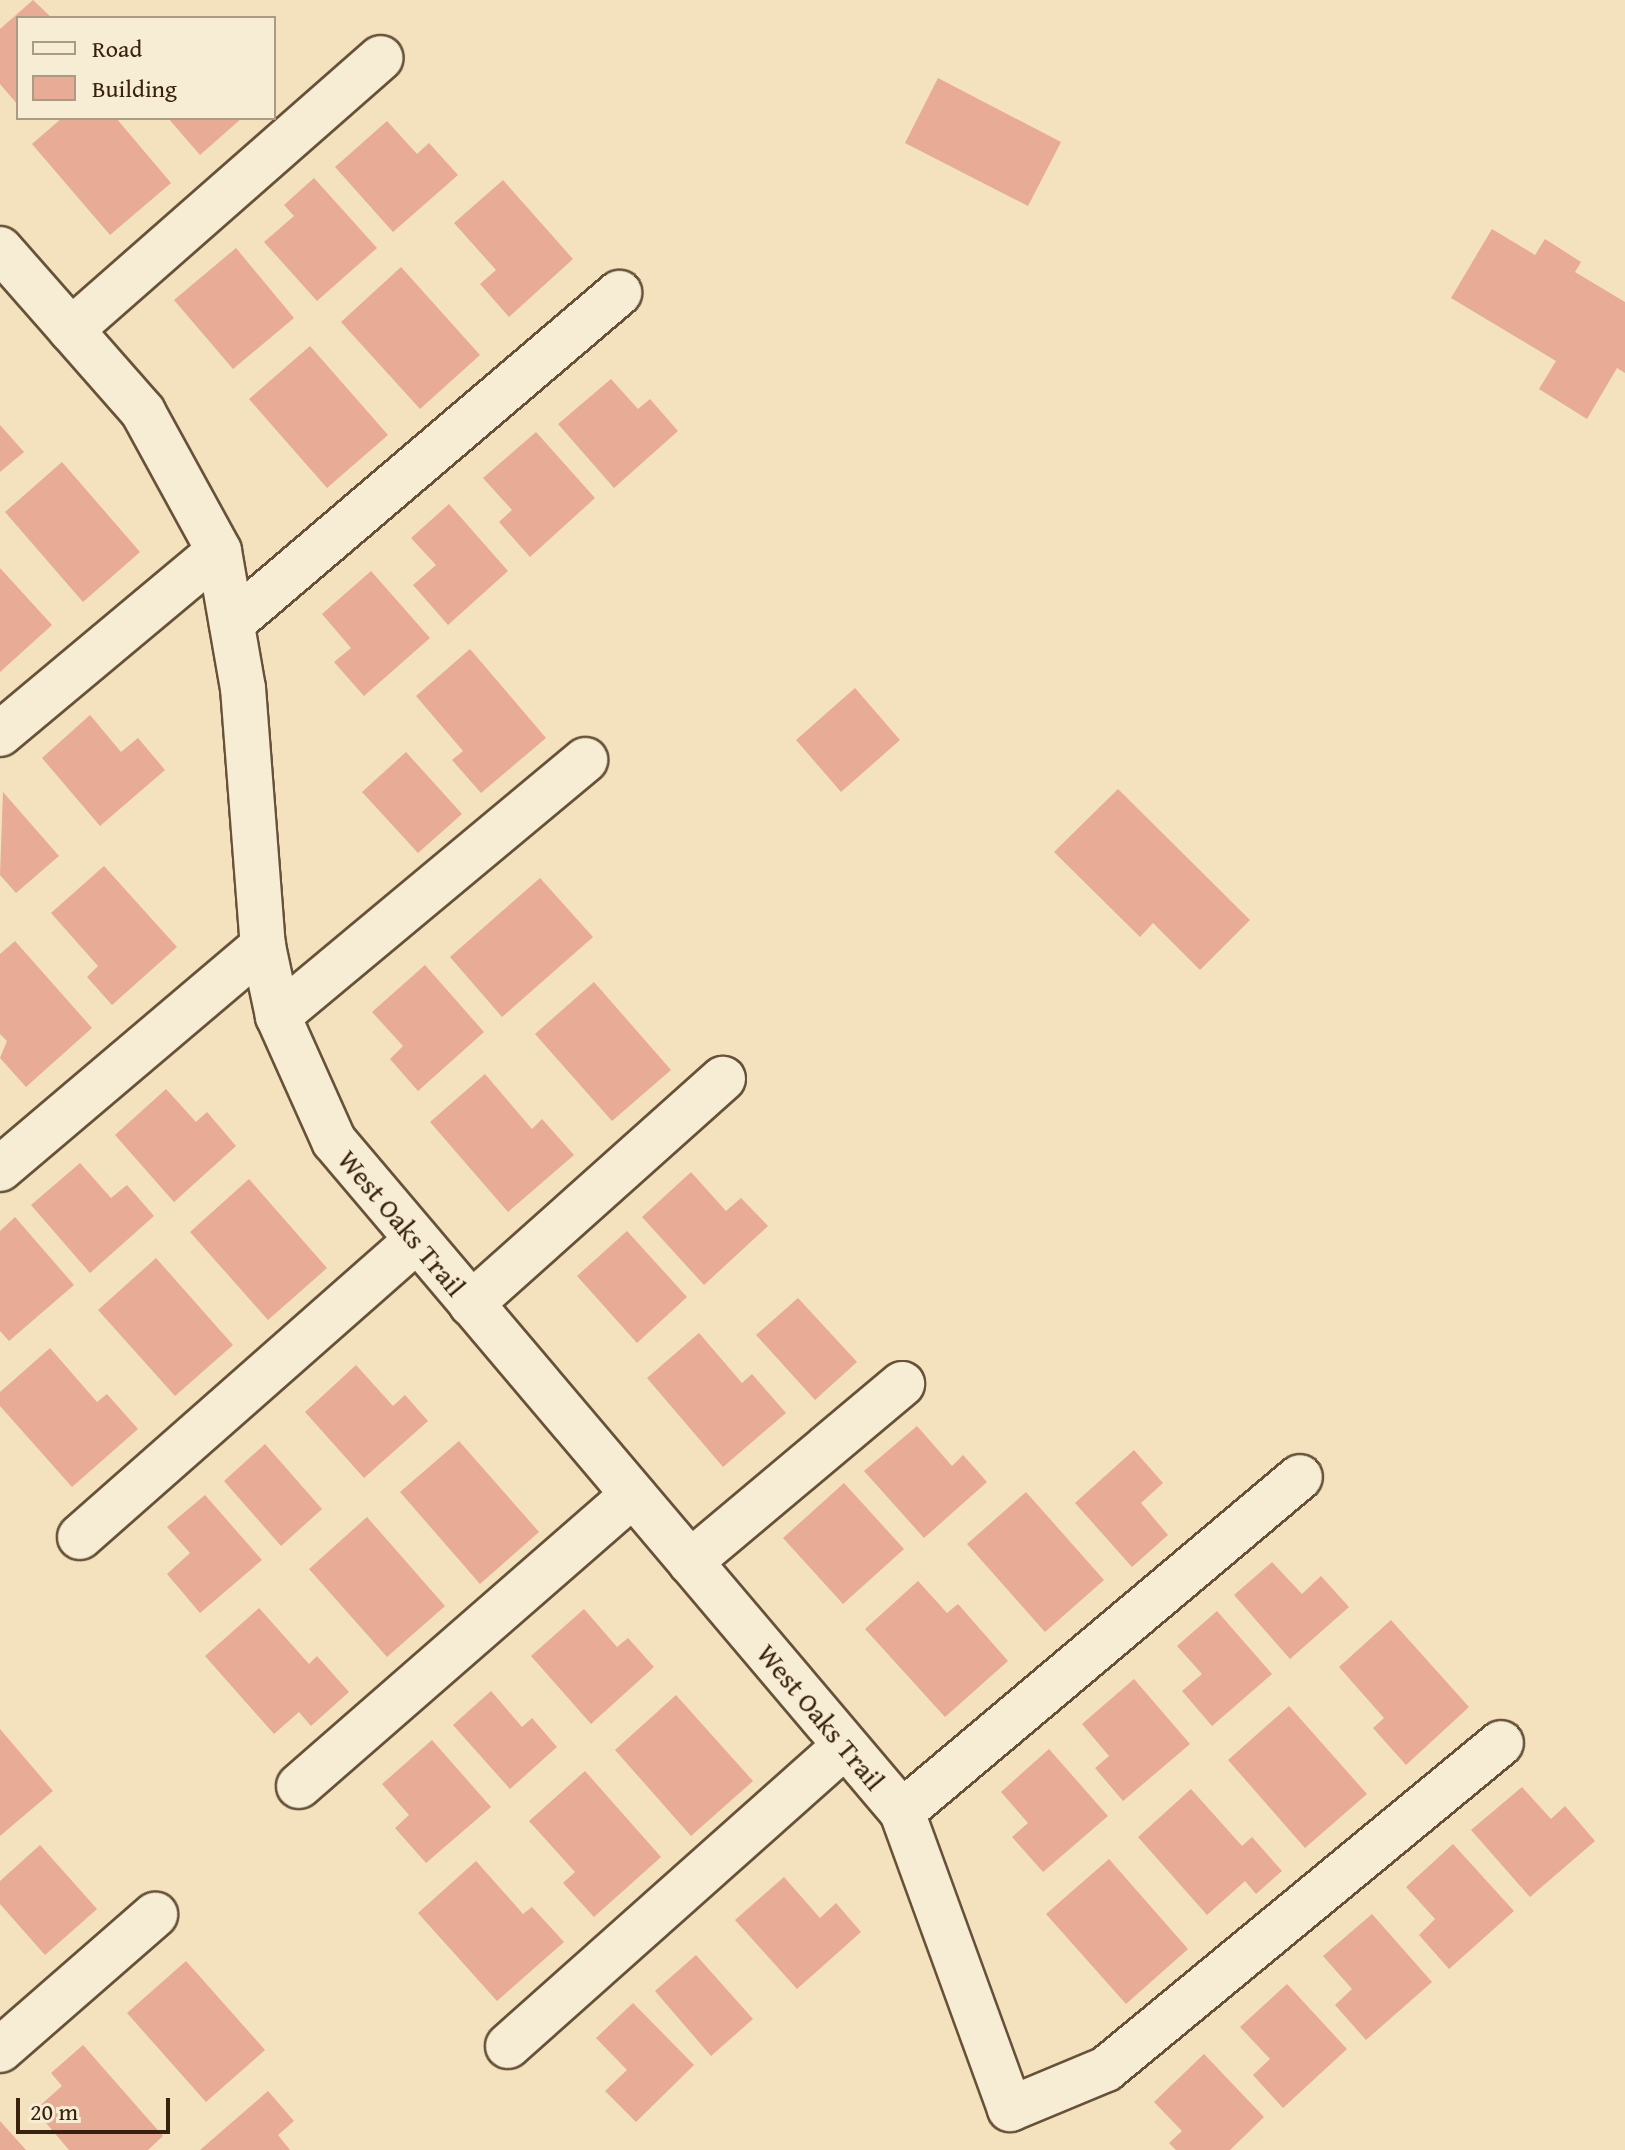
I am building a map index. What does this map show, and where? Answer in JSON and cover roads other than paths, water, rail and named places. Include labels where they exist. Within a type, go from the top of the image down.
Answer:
[{"type":"street","points":[[71,330],[381,58]]},
{"type":"street","name":"West Oaks Trail","points":[[6,269],[71,330],[143,412],[219,551],[232,623],[263,946],[278,1016],[334,1141],[902,1812],[1010,2109],[1106,2069],[1501,1743]]},
{"type":"street","points":[[232,623],[619,293]]},
{"type":"street","points":[[0,734],[219,551]]},
{"type":"street","points":[[278,1016],[585,760]]},
{"type":"street","points":[[0,1169],[263,946]]},
{"type":"street","points":[[471,1304],[723,1079]]},
{"type":"street","points":[[80,1537],[417,1240]]},
{"type":"street","points":[[690,1562],[902,1384]]},
{"type":"street","points":[[902,1812],[1300,1477]]},
{"type":"street","points":[[299,1786],[633,1495]]},
{"type":"street","points":[[508,2046],[845,1746]]},
{"type":"street","points":[[0,2050],[155,1915]]}]
